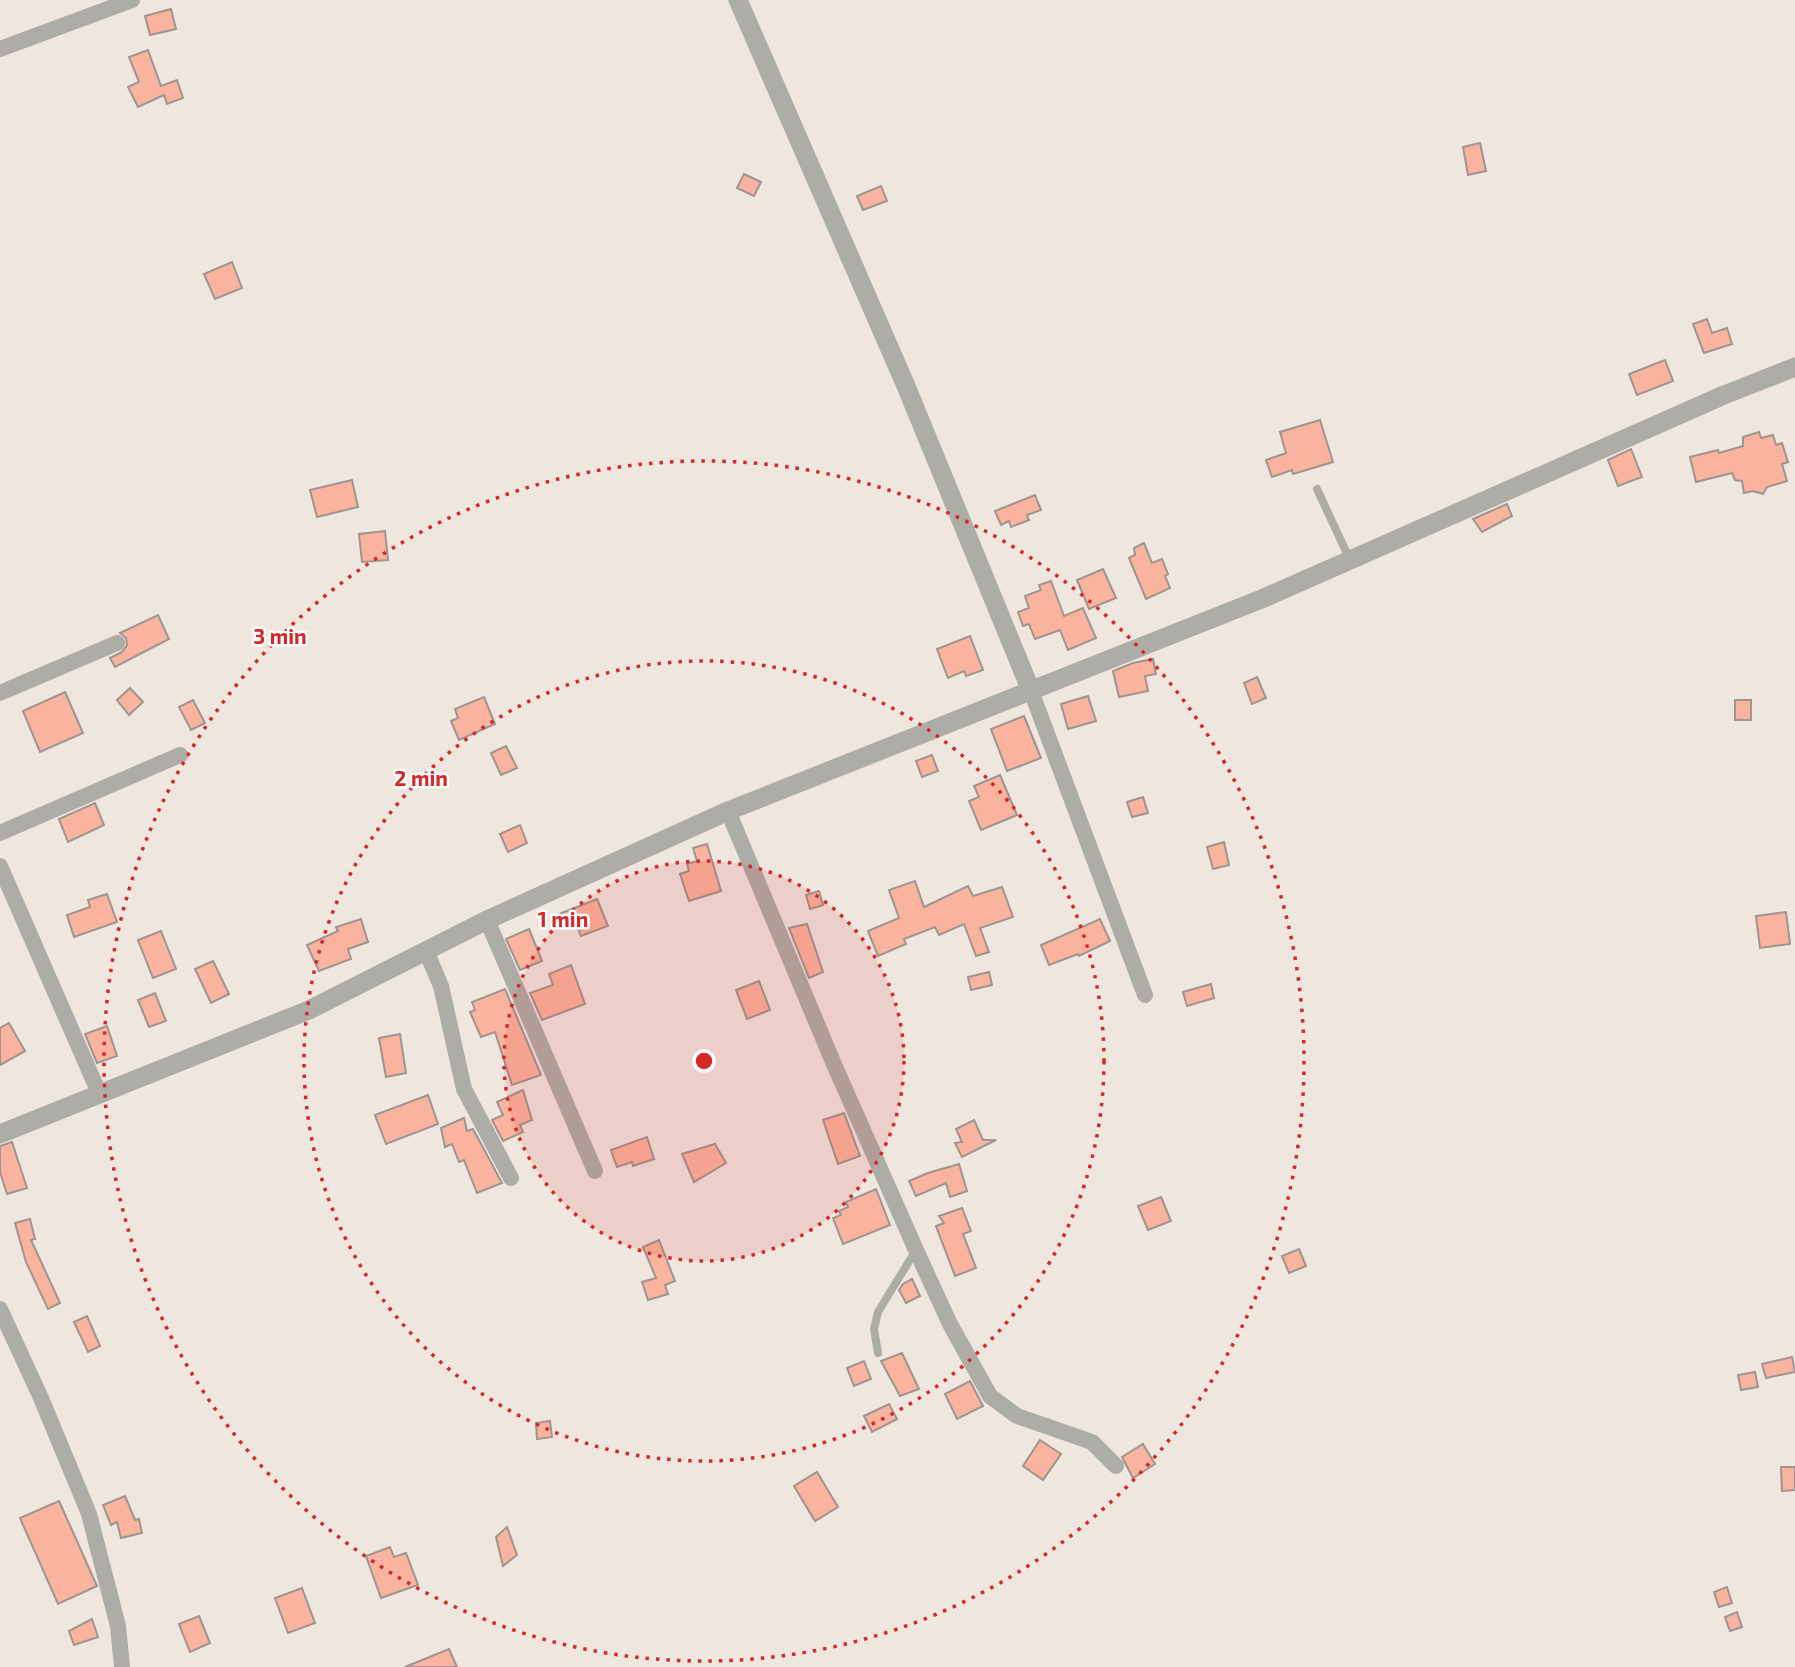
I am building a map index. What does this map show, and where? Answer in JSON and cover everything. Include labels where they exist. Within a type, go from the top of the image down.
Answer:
[{"type":"street","points":[[0,49],[132,0]]},
{"type":"street","points":[[738,0],[906,386],[1031,691],[1145,995]]},
{"type":"street","points":[[0,1134],[309,1010],[487,920],[728,811],[1264,598],[1724,395],[1795,367]]},
{"type":"street","points":[[0,693],[117,643]]},
{"type":"street","points":[[0,833],[180,755]]},
{"type":"street","points":[[728,811],[833,1062],[916,1250],[950,1324],[990,1396],[1017,1416],[1091,1442],[1116,1466]]},
{"type":"street","points":[[0,866],[99,1093]]},
{"type":"street","points":[[487,920],[595,1171]]},
{"type":"street","points":[[426,951],[441,986],[464,1089],[511,1178]]},
{"type":"street","points":[[0,1309],[41,1398],[89,1514],[118,1626],[122,1667]]},
{"type":"lane","points":[[1317,489],[1350,560]]},
{"type":"lane","points":[[878,1353],[874,1329],[878,1312],[916,1250]]},
{"type":"building","points":[[171,9],[176,29],[150,35],[145,16]]},
{"type":"building","points":[[148,50],[161,86],[177,80],[183,98],[167,104],[164,95],[138,107],[128,87],[139,82],[129,57]]},
{"type":"building","points":[[1480,143],[1486,171],[1468,175],[1463,147]]},
{"type":"building","points":[[744,174],[761,182],[754,196],[737,188]]},
{"type":"building","points":[[881,186],[887,201],[863,210],[857,196]]},
{"type":"building","points":[[232,262],[242,288],[215,299],[204,274]]},
{"type":"building","points":[[1707,319],[1712,333],[1727,328],[1732,344],[1704,353],[1693,324]]},
{"type":"building","points":[[1665,360],[1673,381],[1637,395],[1629,374]]},
{"type":"building","points":[[1320,420],[1333,462],[1293,474],[1292,470],[1272,477],[1266,460],[1286,453],[1280,432]]},
{"type":"building","points":[[1759,432],[1761,438],[1773,435],[1776,445],[1782,443],[1788,462],[1782,464],[1787,481],[1767,487],[1763,494],[1753,491],[1744,493],[1742,481],[1735,480],[1732,473],[1696,482],[1690,457],[1743,446],[1743,437]]},
{"type":"building","points":[[1631,449],[1642,477],[1618,486],[1608,460]]},
{"type":"building","points":[[352,480],[358,507],[317,517],[310,490]]},
{"type":"building","points":[[1035,495],[1041,510],[1027,515],[1029,520],[1011,527],[1009,521],[1001,525],[995,511]]},
{"type":"building","points":[[1507,504],[1512,516],[1482,532],[1473,519]]},
{"type":"building","points":[[385,531],[388,560],[362,562],[359,534]]},
{"type":"building","points":[[1144,543],[1152,563],[1162,559],[1170,588],[1146,599],[1129,558],[1135,555],[1134,548]]},
{"type":"building","points":[[1103,569],[1116,598],[1089,609],[1077,580]]},
{"type":"building","points":[[1051,581],[1064,616],[1083,608],[1096,638],[1068,650],[1060,630],[1035,639],[1029,624],[1023,626],[1018,612],[1029,608],[1025,596],[1041,590],[1039,585]]},
{"type":"building","points":[[158,615],[169,639],[115,667],[110,658],[122,652],[127,645],[126,638],[120,633]]},
{"type":"building","points":[[970,636],[983,670],[966,676],[964,671],[948,678],[937,649]]},
{"type":"building","points":[[1153,659],[1156,674],[1145,676],[1148,691],[1119,697],[1113,671]]},
{"type":"building","points":[[1257,677],[1266,698],[1252,704],[1244,683]]},
{"type":"building","points":[[130,688],[143,702],[129,715],[117,700]]},
{"type":"building","points":[[65,692],[83,733],[40,752],[23,711]]},
{"type":"building","points":[[1088,696],[1096,721],[1068,729],[1061,704]]},
{"type":"building","points":[[484,697],[495,724],[459,740],[451,721],[458,718],[455,709]]},
{"type":"building","points":[[193,700],[205,723],[191,730],[179,707]]},
{"type":"building","points":[[1735,700],[1751,700],[1751,720],[1735,720]]},
{"type":"building","points":[[1024,716],[1041,758],[1007,771],[991,729]]},
{"type":"building","points":[[506,746],[517,768],[501,775],[491,753]]},
{"type":"building","points":[[932,755],[938,771],[922,777],[916,761]]},
{"type":"building","points":[[1000,775],[1017,815],[981,830],[969,801],[979,797],[974,786]]},
{"type":"building","points":[[1143,797],[1148,813],[1132,817],[1127,802]]},
{"type":"building","points":[[95,803],[104,825],[68,842],[59,819]]},
{"type":"building","points":[[520,825],[527,843],[508,852],[500,834]]},
{"type":"building","points":[[1224,842],[1229,865],[1213,869],[1207,847]]},
{"type":"building","points":[[707,844],[721,891],[689,901],[680,874],[689,871],[687,864],[697,861],[693,848]]},
{"type":"building","points":[[915,881],[924,907],[968,886],[973,896],[1002,887],[1013,917],[980,928],[989,952],[976,956],[964,924],[939,935],[935,927],[904,939],[906,944],[878,956],[868,931],[899,918],[889,890]]},
{"type":"building","points":[[819,891],[823,905],[810,909],[806,895]]},
{"type":"building","points":[[107,894],[117,922],[74,937],[67,915],[90,907],[88,900]]},
{"type":"building","points":[[597,899],[608,926],[581,936],[576,923],[564,927],[559,914]]},
{"type":"building","points":[[1786,912],[1790,944],[1760,948],[1756,916]]},
{"type":"building","points":[[361,919],[368,942],[348,949],[351,959],[319,971],[307,945],[338,931],[336,927]]},
{"type":"building","points":[[1100,919],[1110,941],[1079,956],[1078,954],[1049,965],[1041,945]]},
{"type":"building","points":[[807,924],[823,972],[809,978],[789,928]]},
{"type":"building","points":[[529,929],[542,961],[520,970],[506,939]]},
{"type":"building","points":[[161,931],[176,969],[153,978],[138,940]]},
{"type":"building","points":[[213,961],[229,994],[211,1003],[195,969]]},
{"type":"building","points":[[571,965],[585,1004],[542,1020],[530,993],[553,985],[549,974]]},
{"type":"building","points":[[989,972],[992,985],[971,990],[968,977]]},
{"type":"building","points":[[759,981],[770,1010],[747,1019],[736,990]]},
{"type":"building","points":[[1211,984],[1214,998],[1187,1006],[1183,992]]},
{"type":"building","points":[[505,989],[541,1075],[512,1085],[495,1032],[481,1037],[470,1012],[475,1010],[472,1002]]},
{"type":"building","points":[[155,993],[166,1021],[149,1027],[138,1000]]},
{"type":"building","points":[[9,1023],[25,1051],[0,1065],[0,1028]]},
{"type":"building","points":[[107,1026],[117,1056],[97,1063],[85,1034]]},
{"type":"building","points":[[400,1034],[406,1073],[386,1077],[379,1038]]},
{"type":"building","points":[[523,1090],[532,1120],[520,1125],[523,1132],[503,1141],[492,1120],[503,1115],[497,1102]]},
{"type":"building","points":[[428,1095],[438,1124],[386,1144],[375,1115]]},
{"type":"building","points":[[844,1113],[860,1156],[838,1164],[823,1120]]},
{"type":"building","points":[[464,1118],[467,1131],[473,1129],[502,1183],[477,1193],[464,1160],[459,1162],[452,1144],[445,1147],[441,1128]]},
{"type":"building","points":[[974,1120],[983,1140],[996,1140],[962,1157],[955,1143],[962,1142],[956,1129]]},
{"type":"building","points":[[647,1137],[654,1159],[633,1166],[632,1162],[617,1167],[611,1150]]},
{"type":"building","points":[[12,1142],[27,1188],[7,1194],[0,1172],[0,1146]]},
{"type":"building","points":[[715,1144],[726,1163],[694,1182],[682,1154]]},
{"type":"building","points":[[959,1164],[967,1191],[950,1197],[946,1183],[916,1196],[909,1181]]},
{"type":"building","points":[[876,1189],[890,1225],[843,1244],[833,1218],[841,1215],[839,1211],[848,1207],[846,1202]]},
{"type":"building","points":[[1161,1197],[1171,1221],[1148,1230],[1138,1206]]},
{"type":"building","points":[[962,1208],[971,1231],[963,1234],[976,1268],[955,1276],[936,1226],[944,1223],[939,1216]]},
{"type":"building","points":[[30,1219],[35,1239],[31,1240],[60,1303],[48,1309],[26,1262],[15,1223]]},
{"type":"building","points":[[659,1240],[675,1281],[665,1285],[668,1294],[648,1300],[642,1282],[656,1278],[643,1247]]},
{"type":"building","points":[[1299,1249],[1306,1266],[1289,1273],[1282,1256]]},
{"type":"building","points":[[912,1279],[920,1296],[906,1303],[899,1290]]},
{"type":"building","points":[[87,1316],[100,1346],[88,1352],[74,1322]]},
{"type":"building","points":[[902,1353],[919,1389],[900,1396],[881,1361]]},
{"type":"building","points":[[1792,1357],[1795,1372],[1766,1378],[1762,1364]]},
{"type":"building","points":[[864,1361],[871,1379],[854,1386],[847,1368]]},
{"type":"building","points":[[1755,1372],[1758,1387],[1741,1390],[1738,1375]]},
{"type":"building","points":[[970,1381],[983,1406],[957,1419],[945,1394]]},
{"type":"building","points":[[889,1404],[897,1419],[872,1432],[864,1416]]},
{"type":"building","points":[[550,1421],[552,1437],[537,1439],[536,1423]]},
{"type":"building","points":[[1040,1440],[1061,1454],[1043,1480],[1023,1466]]},
{"type":"building","points":[[1143,1444],[1155,1464],[1133,1478],[1122,1457]]},
{"type":"building","points":[[1781,1467],[1795,1467],[1795,1490],[1782,1491]]},
{"type":"building","points":[[817,1472],[838,1507],[815,1521],[794,1486]]},
{"type":"building","points":[[125,1496],[135,1520],[139,1519],[142,1533],[121,1538],[117,1522],[111,1525],[103,1505]]},
{"type":"building","points":[[59,1501],[97,1586],[58,1604],[20,1518]]},
{"type":"building","points":[[507,1527],[517,1555],[503,1566],[496,1537]]},
{"type":"building","points":[[390,1547],[394,1557],[406,1553],[418,1585],[381,1598],[366,1556]]},
{"type":"building","points":[[1727,1587],[1732,1603],[1719,1607],[1714,1592]]},
{"type":"building","points":[[302,1588],[315,1623],[288,1633],[275,1598]]},
{"type":"building","points":[[1737,1612],[1742,1627],[1730,1631],[1725,1617]]},
{"type":"building","points":[[199,1616],[210,1643],[190,1652],[179,1624]]},
{"type":"building","points":[[92,1619],[98,1637],[74,1645],[69,1631]]},
{"type":"building","points":[[449,1649],[457,1667],[405,1667]]}]
